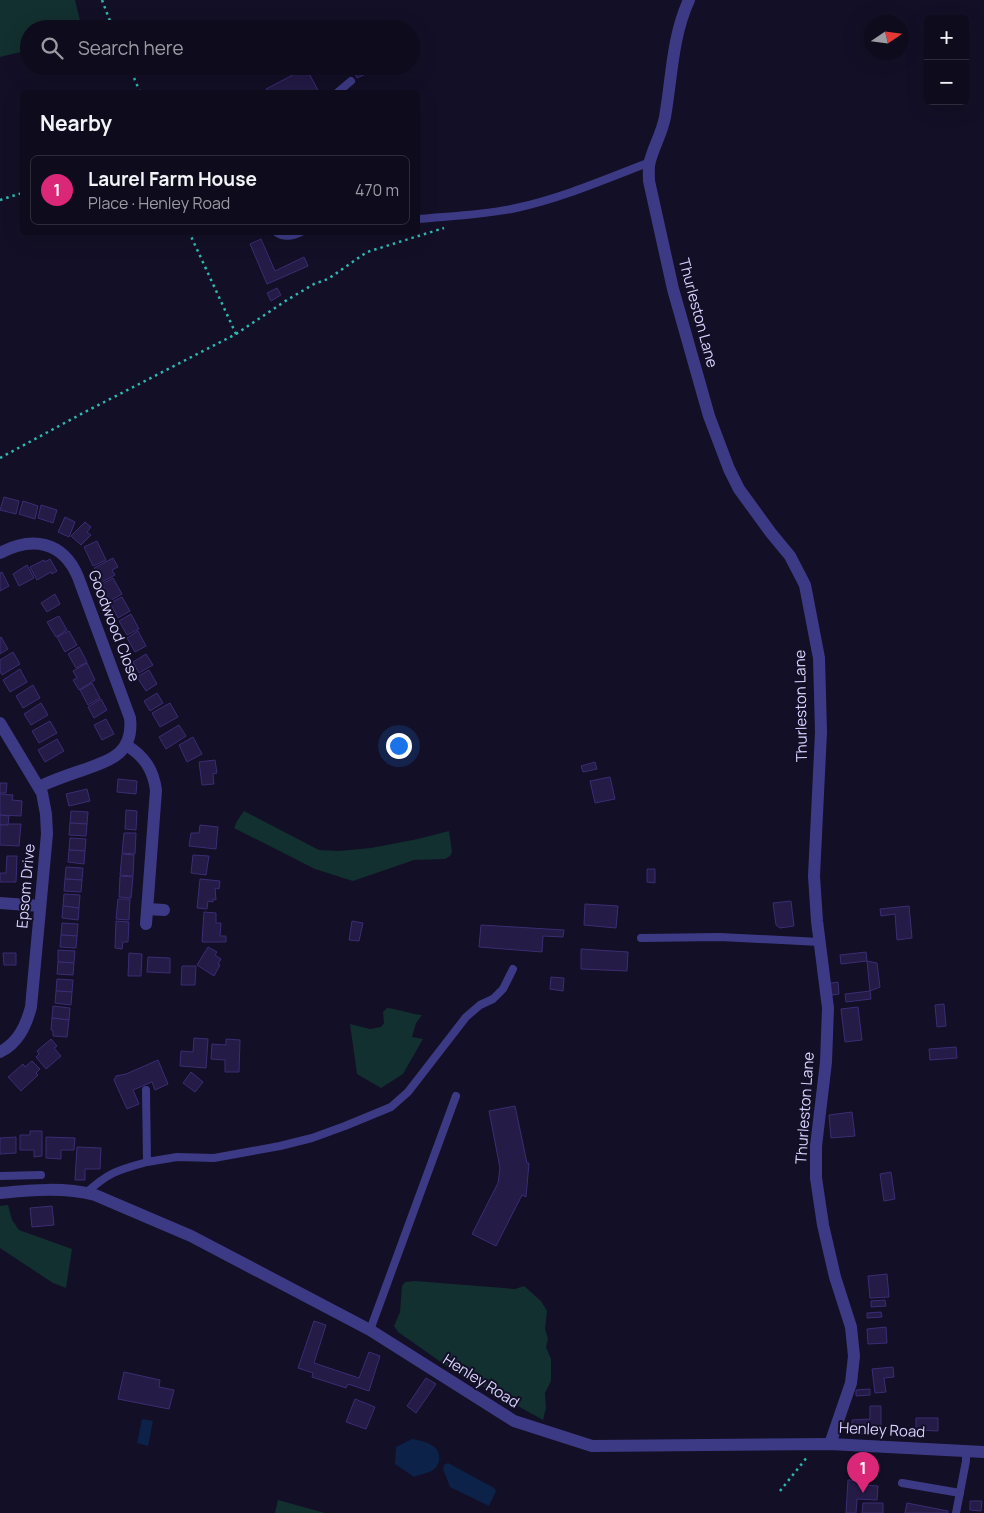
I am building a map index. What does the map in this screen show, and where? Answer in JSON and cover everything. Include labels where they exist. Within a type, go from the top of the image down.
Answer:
[{"type":"street","name":"Thurleston Lane","points":[[689,0],[682,16],[672,59],[664,117],[650,162],[649,180],[673,289],[710,416],[728,469],[739,489],[790,556],[805,586],[819,658],[821,732],[814,876],[828,1008],[826,1062],[816,1146],[816,1178],[822,1225],[850,1327],[854,1356],[851,1383],[828,1444]]},
{"type":"street","name":"Goodwood Close","points":[[1,550],[23,544],[44,544],[62,554],[72,565],[130,718],[131,732],[126,745]]},
{"type":"street","name":"Epsom Drive","points":[[0,723],[39,787],[43,797],[47,824],[31,1008],[29,1017],[18,1037],[12,1044],[0,1052]]},
{"type":"street","points":[[39,787],[112,759],[123,751],[126,745],[140,754],[147,763],[156,790],[146,924]]},
{"type":"street","points":[[0,903],[40,906]]},
{"type":"street","points":[[148,909],[164,910]]},
{"type":"street","name":"Henley Road","points":[[0,1193],[51,1189],[86,1192],[191,1236],[370,1330],[514,1421],[592,1446],[828,1444],[984,1452]]},
{"type":"lane","points":[[340,90],[351,81]]},
{"type":"lane","points":[[420,219],[516,208],[574,191],[650,162]]},
{"type":"lane","points":[[280,235],[295,235]]},
{"type":"lane","points":[[641,938],[720,937],[820,942]]},
{"type":"lane","points":[[86,1192],[101,1178],[116,1170],[177,1157],[214,1158],[280,1146],[312,1138],[391,1107],[408,1092],[466,1018],[480,1005],[493,999],[503,989],[513,969]]},
{"type":"lane","points":[[146,1090],[148,1162]]},
{"type":"lane","points":[[370,1330],[456,1096]]},
{"type":"lane","points":[[0,1176],[41,1175]]},
{"type":"lane","points":[[956,1513],[966,1461],[966,1451]]},
{"type":"lane","points":[[902,1483],[960,1492]]},
{"type":"path","points":[[102,0],[110,20]]},
{"type":"path","points":[[133,75],[139,90]]},
{"type":"path","points":[[0,200],[20,195]]},
{"type":"path","points":[[0,458],[236,334],[287,300],[314,284],[328,279],[367,252],[450,226]]},
{"type":"path","points":[[190,235],[236,334]]},
{"type":"path","points":[[780,1491],[810,1454],[828,1444]]},
{"type":"green space","points":[[0,0],[75,0],[80,20],[20,20],[20,52],[0,57]]},
{"type":"green space","points":[[244,811],[319,850],[339,851],[371,848],[449,831],[452,852],[445,859],[414,860],[353,881],[315,869],[234,828]]},
{"type":"green space","points":[[387,1008],[422,1015],[416,1023],[412,1037],[423,1039],[403,1074],[381,1088],[357,1074],[350,1024],[370,1029],[381,1027],[384,1023],[383,1012]]},
{"type":"green space","points":[[8,1205],[12,1220],[19,1230],[72,1249],[66,1288],[53,1283],[0,1248],[0,1206]]},
{"type":"green space","points":[[415,1281],[515,1289],[524,1286],[541,1301],[547,1311],[545,1329],[548,1339],[546,1347],[551,1359],[551,1381],[545,1393],[546,1408],[543,1420],[448,1367],[398,1332],[394,1326],[400,1312],[402,1286],[405,1282]]},
{"type":"green space","points":[[278,1500],[325,1513],[275,1513]]},
{"type":"water","points":[[142,1419],[153,1421],[148,1446],[137,1443]]},
{"type":"water","points":[[412,1439],[431,1445],[438,1451],[439,1456],[439,1462],[434,1469],[414,1477],[395,1464],[396,1447]]},
{"type":"water","points":[[448,1463],[494,1488],[496,1491],[489,1506],[450,1487],[443,1469],[444,1465]]},
{"type":"building","points":[[293,75],[310,75],[318,90],[267,90]]},
{"type":"building","points":[[261,239],[275,271],[304,257],[308,266],[267,284],[250,244]]},
{"type":"building","points":[[277,288],[281,295],[271,301],[267,293]]},
{"type":"building","points":[[4,497],[19,501],[16,514],[0,510]]},
{"type":"building","points":[[23,501],[38,506],[35,519],[19,514]]},
{"type":"building","points":[[41,505],[57,510],[53,523],[38,518]]},
{"type":"building","points":[[65,517],[75,522],[69,537],[58,532]]},
{"type":"building","points":[[85,522],[91,527],[87,532],[91,535],[81,545],[71,536]]},
{"type":"building","points":[[97,541],[106,560],[93,566],[84,547]]},
{"type":"building","points":[[113,558],[118,567],[112,570],[115,575],[102,582],[94,568]]},
{"type":"building","points":[[50,559],[57,571],[52,574],[51,572],[37,580],[30,567]]},
{"type":"building","points":[[27,565],[34,578],[19,586],[13,574]]},
{"type":"building","points":[[2,572],[9,586],[0,591],[0,573]]},
{"type":"building","points":[[113,578],[122,594],[108,602],[102,591],[105,590],[102,584]]},
{"type":"building","points":[[55,594],[60,604],[47,612],[41,603]]},
{"type":"building","points":[[122,597],[130,611],[118,618],[110,603]]},
{"type":"building","points":[[131,614],[139,629],[127,635],[119,621]]},
{"type":"building","points":[[59,616],[67,630],[56,637],[47,622]]},
{"type":"building","points":[[69,631],[77,645],[65,652],[57,637]]},
{"type":"building","points":[[138,631],[146,646],[135,652],[127,638]]},
{"type":"building","points":[[0,638],[8,649],[0,654]]},
{"type":"building","points":[[79,647],[87,662],[76,668],[68,654]]},
{"type":"building","points":[[13,652],[20,664],[2,675],[0,660]]},
{"type":"building","points":[[146,654],[153,665],[139,673],[133,662]]},
{"type":"building","points":[[87,663],[95,680],[79,690],[73,680],[77,678],[73,671]]},
{"type":"building","points":[[20,669],[27,682],[10,692],[3,680]]},
{"type":"building","points":[[149,670],[157,684],[146,691],[137,677]]},
{"type":"building","points":[[92,683],[100,698],[88,705],[80,690]]},
{"type":"building","points":[[33,685],[40,698],[23,708],[16,696]]},
{"type":"building","points":[[157,693],[163,703],[150,711],[144,701]]},
{"type":"building","points":[[101,699],[107,710],[94,718],[88,707]]},
{"type":"building","points":[[41,703],[48,715],[31,725],[24,714]]},
{"type":"building","points":[[170,703],[178,717],[160,727],[152,713]]},
{"type":"building","points":[[106,719],[114,734],[102,740],[94,725]]},
{"type":"building","points":[[50,721],[57,733],[39,743],[32,731]]},
{"type":"building","points":[[179,725],[186,736],[166,749],[159,737]]},
{"type":"building","points":[[193,737],[202,754],[187,762],[179,745]]},
{"type":"building","points":[[57,739],[64,751],[45,762],[38,750]]},
{"type":"building","points":[[215,760],[217,773],[213,774],[214,784],[202,785],[199,762]]},
{"type":"building","points":[[595,762],[597,769],[583,772],[581,766]]},
{"type":"building","points":[[610,777],[615,799],[595,803],[590,781]]},
{"type":"building","points":[[118,779],[137,781],[136,794],[117,792]]},
{"type":"building","points":[[0,783],[7,783],[6,793],[0,793]]},
{"type":"building","points":[[87,789],[90,801],[69,806],[66,794]]},
{"type":"building","points":[[0,794],[13,795],[12,800],[22,801],[21,816],[0,815]]},
{"type":"building","points":[[126,810],[137,811],[136,830],[125,829]]},
{"type":"building","points":[[71,811],[88,812],[87,824],[70,823]]},
{"type":"building","points":[[0,815],[9,816],[8,825],[0,825]]},
{"type":"building","points":[[70,823],[87,824],[86,836],[69,835]]},
{"type":"building","points":[[21,824],[19,846],[0,845],[0,825]]},
{"type":"building","points":[[200,825],[218,827],[216,849],[189,846],[191,833],[199,833]]},
{"type":"building","points":[[124,833],[136,833],[135,854],[122,853]]},
{"type":"building","points":[[70,838],[86,839],[85,851],[69,850]]},
{"type":"building","points":[[69,850],[85,851],[84,864],[68,862]]},
{"type":"building","points":[[122,854],[134,855],[133,876],[120,875]]},
{"type":"building","points":[[193,855],[209,856],[206,875],[191,873]]},
{"type":"building","points":[[7,856],[17,856],[16,882],[0,882],[0,873],[6,873]]},
{"type":"building","points":[[66,867],[83,868],[82,880],[65,879]]},
{"type":"building","points":[[647,869],[655,869],[655,883],[647,882]]},
{"type":"building","points":[[120,876],[133,877],[131,898],[119,897]]},
{"type":"building","points":[[65,879],[82,880],[81,892],[64,891]]},
{"type":"building","points":[[200,879],[220,881],[219,889],[215,888],[216,900],[213,899],[213,902],[208,901],[207,909],[197,908]]},
{"type":"building","points":[[64,894],[80,895],[79,908],[63,906]]},
{"type":"building","points":[[118,899],[130,899],[129,920],[116,919]]},
{"type":"building","points":[[791,901],[794,926],[780,928],[776,925],[773,903]]},
{"type":"building","points":[[585,904],[618,906],[616,928],[584,925]]},
{"type":"building","points":[[63,906],[79,908],[78,920],[62,918]]},
{"type":"building","points":[[909,906],[912,938],[897,940],[895,914],[881,916],[880,909]]},
{"type":"building","points":[[204,912],[216,913],[216,923],[221,923],[220,936],[226,936],[226,942],[202,942]]},
{"type":"building","points":[[116,921],[129,922],[128,942],[123,942],[122,949],[115,948]]},
{"type":"building","points":[[352,921],[363,923],[359,941],[349,940]]},
{"type":"building","points":[[62,923],[78,924],[77,936],[61,935]]},
{"type":"building","points":[[481,925],[564,930],[563,937],[543,936],[542,952],[479,947]]},
{"type":"building","points":[[61,935],[77,936],[76,948],[60,947]]},
{"type":"building","points":[[208,947],[217,952],[215,955],[221,959],[214,976],[197,965]]},
{"type":"building","points":[[581,949],[628,952],[627,971],[581,969]]},
{"type":"building","points":[[58,950],[75,951],[74,963],[58,962]]},
{"type":"building","points":[[866,952],[867,961],[841,964],[840,955]]},
{"type":"building","points":[[3,953],[16,953],[16,965],[4,965]]},
{"type":"building","points":[[129,953],[142,954],[141,976],[128,976]]},
{"type":"building","points":[[148,957],[170,958],[170,973],[147,972]]},
{"type":"building","points":[[867,961],[877,963],[880,987],[870,991]]},
{"type":"building","points":[[58,962],[74,963],[73,975],[57,974]]},
{"type":"building","points":[[182,966],[196,966],[195,985],[181,985]]},
{"type":"building","points":[[551,977],[564,978],[563,991],[550,989]]},
{"type":"building","points":[[57,979],[73,980],[72,992],[56,991]]},
{"type":"building","points":[[838,982],[839,994],[826,996],[825,984]]},
{"type":"building","points":[[56,991],[72,992],[71,1005],[55,1003]]},
{"type":"building","points":[[870,991],[871,999],[846,1002],[845,994]]},
{"type":"building","points":[[944,1004],[946,1026],[937,1027],[935,1005]]},
{"type":"building","points":[[53,1006],[70,1008],[69,1020],[52,1018]]},
{"type":"building","points":[[858,1007],[862,1040],[845,1042],[841,1009]]},
{"type":"building","points":[[52,1018],[69,1020],[67,1037],[53,1036],[53,1031],[51,1030]]},
{"type":"building","points":[[194,1038],[208,1039],[206,1068],[180,1066],[181,1051],[193,1052]]},
{"type":"building","points":[[51,1039],[57,1046],[54,1048],[61,1056],[46,1069],[36,1057],[39,1054],[37,1051]]},
{"type":"building","points":[[226,1039],[240,1040],[239,1072],[225,1072],[225,1060],[211,1059],[212,1044],[226,1045]]},
{"type":"building","points":[[956,1047],[957,1058],[930,1060],[929,1049]]},
{"type":"building","points":[[158,1060],[168,1084],[155,1090],[152,1082],[133,1090],[139,1104],[127,1109],[114,1080],[116,1076],[126,1074]]},
{"type":"building","points":[[32,1061],[40,1069],[36,1073],[38,1075],[21,1091],[8,1077],[23,1064],[25,1067]]},
{"type":"building","points":[[191,1072],[203,1082],[195,1092],[183,1083]]},
{"type":"building","points":[[515,1106],[527,1163],[529,1163],[526,1197],[522,1195],[496,1246],[472,1234],[498,1183],[500,1168],[489,1111]]},
{"type":"building","points":[[852,1112],[855,1136],[831,1138],[829,1115]]},
{"type":"building","points":[[30,1131],[42,1131],[42,1156],[34,1157],[34,1150],[20,1150],[20,1135],[30,1135]]},
{"type":"building","points":[[16,1137],[16,1153],[0,1154],[0,1138]]},
{"type":"building","points":[[46,1137],[75,1138],[74,1150],[61,1150],[61,1159],[46,1158]]},
{"type":"building","points":[[77,1147],[101,1148],[100,1169],[85,1169],[85,1180],[75,1180]]},
{"type":"building","points":[[891,1172],[895,1199],[884,1201],[880,1174]]},
{"type":"building","points":[[52,1206],[54,1225],[32,1227],[30,1208]]},
{"type":"building","points":[[887,1274],[889,1297],[870,1298],[868,1276]]},
{"type":"building","points":[[885,1300],[886,1306],[871,1307],[871,1301]]},
{"type":"building","points":[[881,1312],[882,1317],[867,1318],[867,1313]]},
{"type":"building","points":[[314,1321],[326,1325],[314,1363],[359,1378],[369,1352],[380,1356],[369,1391],[348,1384],[346,1388],[312,1377],[313,1373],[298,1368]]},
{"type":"building","points":[[886,1327],[887,1343],[868,1344],[867,1329]]},
{"type":"building","points":[[893,1367],[894,1377],[884,1378],[886,1392],[875,1393],[872,1369]]},
{"type":"building","points":[[124,1372],[160,1380],[159,1387],[174,1390],[169,1409],[118,1399]]},
{"type":"building","points":[[426,1378],[436,1384],[416,1413],[407,1406]]},
{"type":"building","points":[[870,1389],[870,1395],[856,1396],[856,1390]]},
{"type":"building","points":[[355,1399],[375,1407],[366,1429],[346,1422]]},
{"type":"building","points":[[870,1406],[881,1406],[881,1434],[852,1434],[852,1420],[870,1419]]},
{"type":"building","points":[[916,1418],[938,1418],[938,1431],[916,1430]]},
{"type":"building","points":[[848,1480],[859,1481],[859,1485],[878,1486],[877,1500],[857,1499],[856,1513],[846,1513]]},
{"type":"building","points":[[970,1501],[982,1501],[981,1511],[970,1510]]},
{"type":"building","points":[[863,1503],[883,1503],[883,1513],[862,1513]]},
{"type":"building","points":[[907,1503],[948,1511],[948,1513],[905,1513]]},
{"type":"place","name":"Laurel Farm House","points":[[863,1493]]}]
